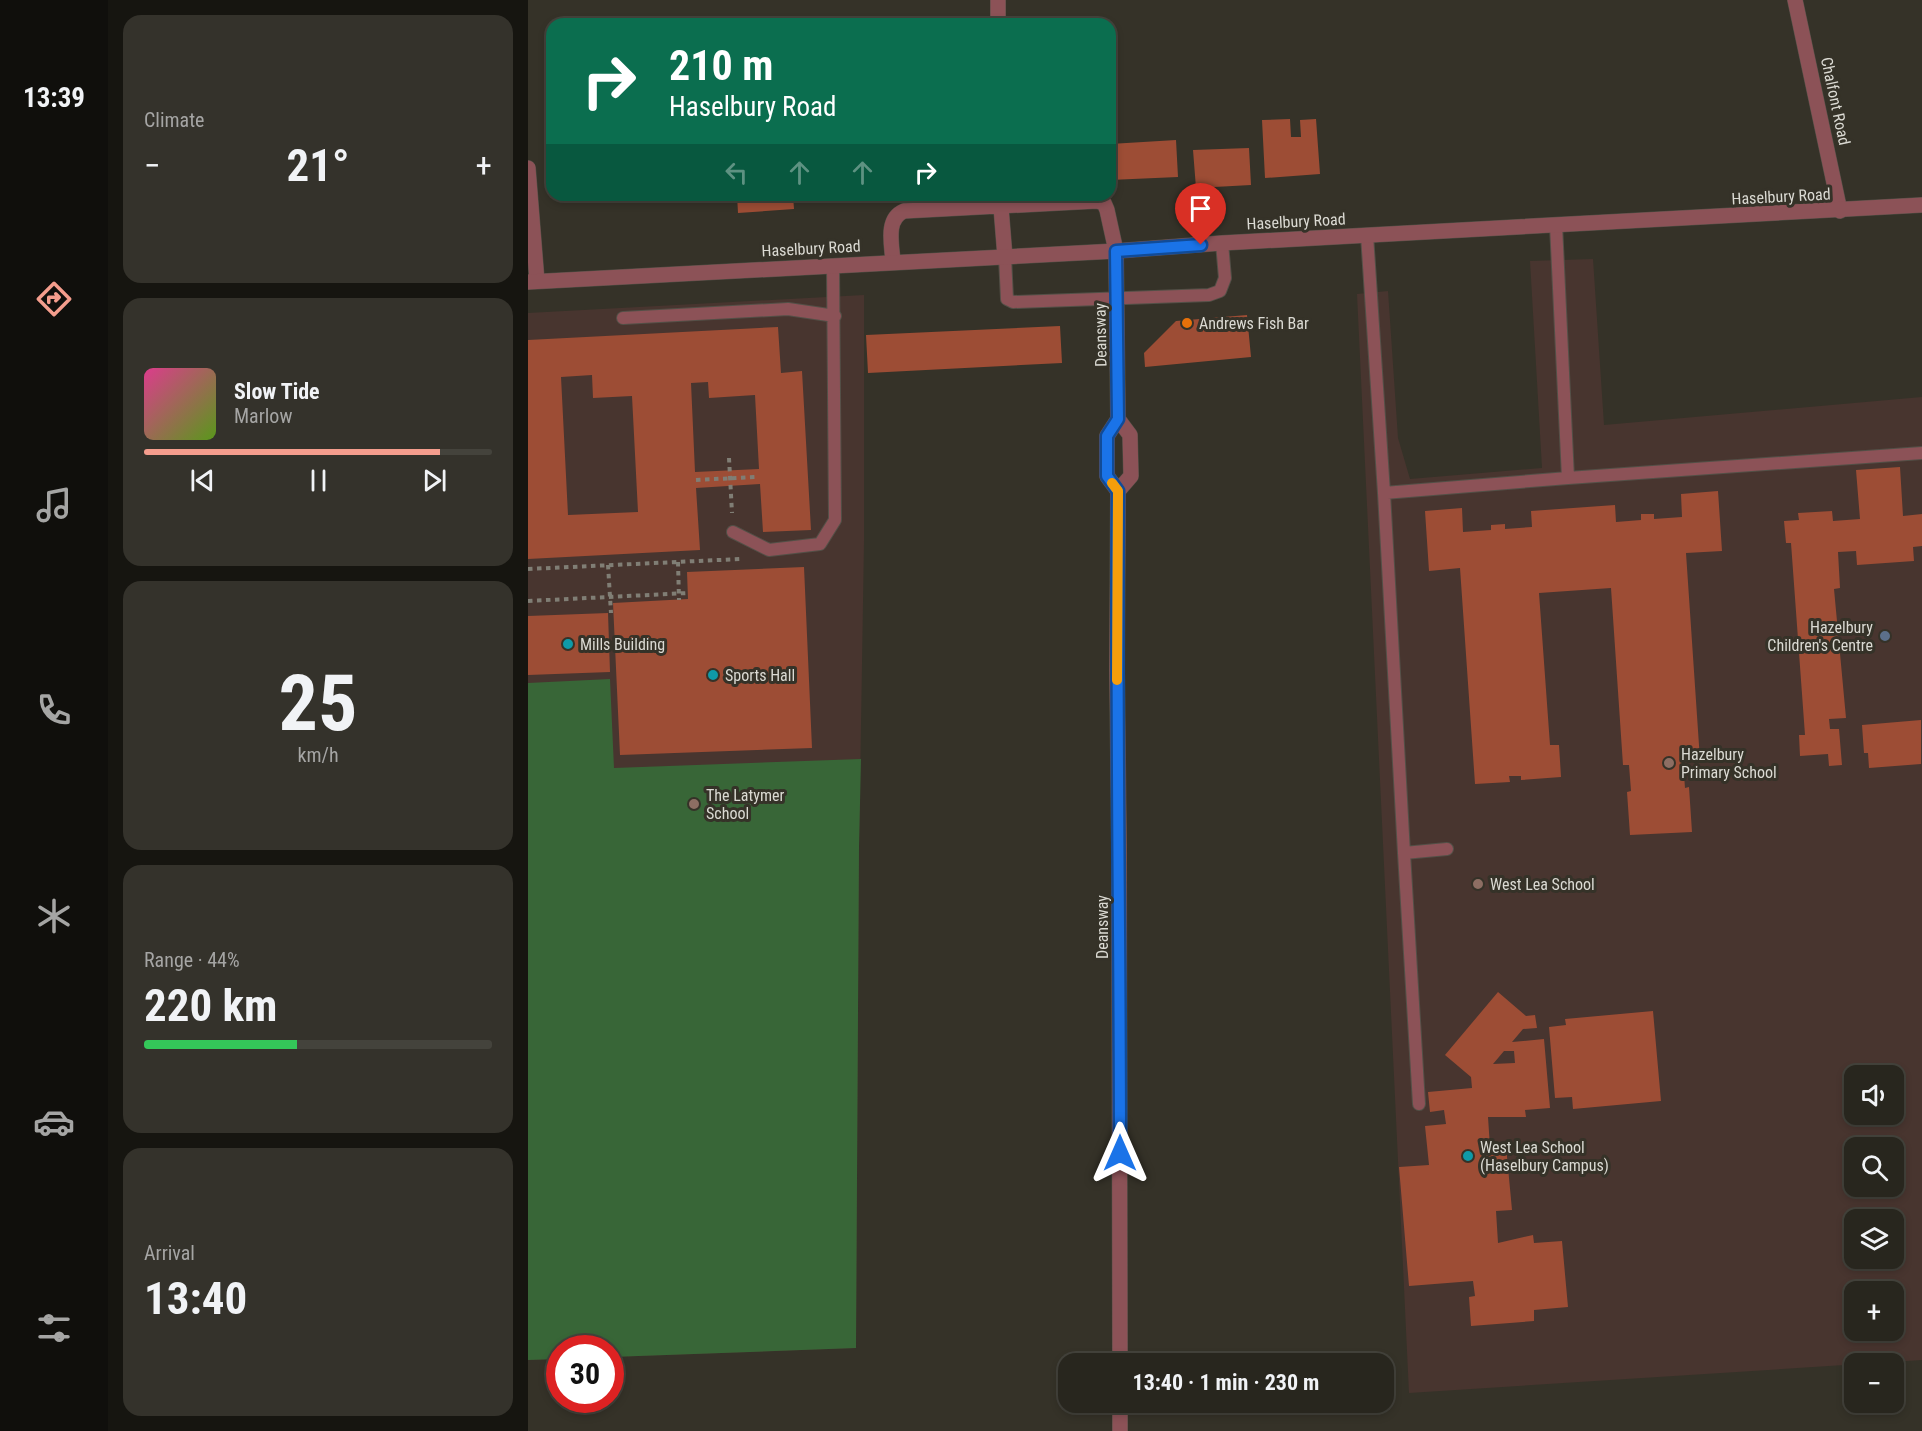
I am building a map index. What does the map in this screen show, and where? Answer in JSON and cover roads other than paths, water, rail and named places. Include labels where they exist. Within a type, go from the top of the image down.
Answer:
[{"type":"street","points":[[998,0],[998,18]]},
{"type":"street","name":"Chalfont Road","points":[[1795,0],[1840,210]]},
{"type":"street","points":[[528,168],[532,281]]},
{"type":"street","points":[[893,262],[891,223],[896,214],[903,211],[1000,201],[1005,256]]},
{"type":"street","name":"Deansway","points":[[1000,201],[1097,201],[1104,203],[1116,251],[1118,419],[1107,436],[1107,476],[1118,491],[1120,1353]]},
{"type":"street","name":"Haselbury Road","points":[[532,281],[1116,251],[1222,243],[1922,205]]},
{"type":"street","name":"Deansway","points":[[1118,419],[1130,435],[1131,476],[1118,491]]},
{"type":"street","points":[[1120,1413],[1120,1431]]},
{"type":"lane","points":[[1556,225],[1568,478]]},
{"type":"lane","points":[[1367,235],[1419,1104]]},
{"type":"lane","points":[[1005,256],[1005,292],[1007,299],[1013,302],[1209,295],[1220,291],[1225,278],[1222,243]]},
{"type":"lane","points":[[733,532],[770,550],[820,544],[835,520],[833,265]]},
{"type":"lane","points":[[623,318],[788,309],[835,316]]},
{"type":"lane","points":[[1384,493],[1922,453]]},
{"type":"lane","points":[[1404,852],[1447,849]]},
{"type":"place","name":"Andrews Fish Bar","points":[[1187,323]]},
{"type":"place","name":"Hazelbury Children's Centre","points":[[1885,636]]},
{"type":"place","name":"Mills Building","points":[[568,644]]},
{"type":"place","name":"Sports Hall","points":[[713,675]]},
{"type":"place","name":"Hazelbury Primary School","points":[[1669,763]]},
{"type":"place","name":"The Latymer School","points":[[694,804]]},
{"type":"place","name":"West Lea School","points":[[1478,884]]},
{"type":"place","name":"West Lea School (Haselbury Campus)","points":[[1468,1156]]}]
